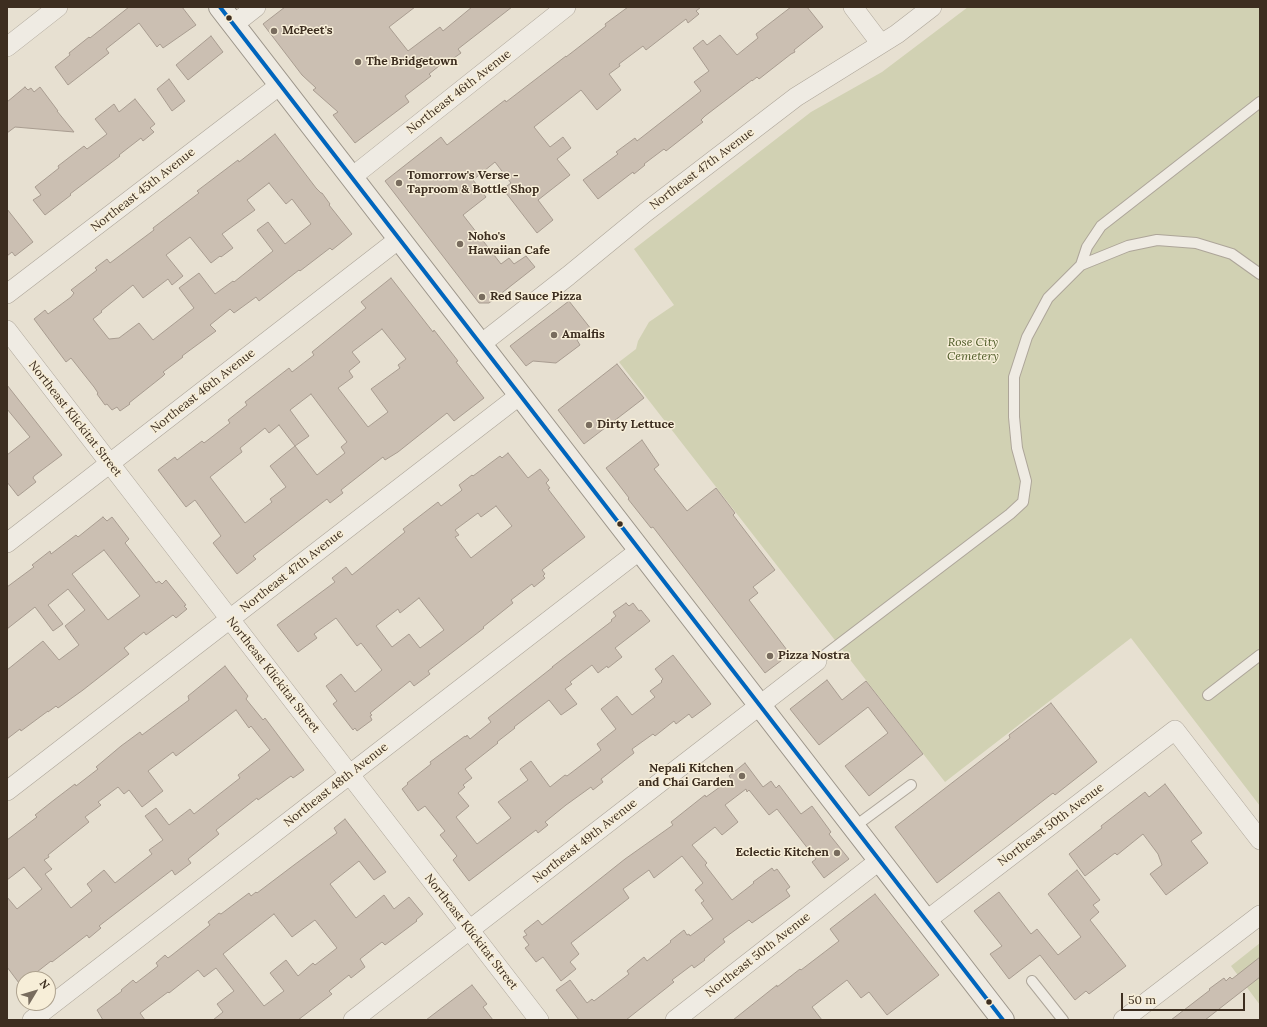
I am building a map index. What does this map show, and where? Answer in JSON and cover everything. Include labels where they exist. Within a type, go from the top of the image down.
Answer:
[{"type":"main road","points":[[220,7],[880,860],[1001,1019]]},
{"type":"street","points":[[7,47],[58,7]]},
{"type":"street","points":[[234,25],[256,7]]},
{"type":"street","name":"Northeast 46th Avenue","points":[[352,178],[566,7]]},
{"type":"street","points":[[853,7],[882,44]]},
{"type":"street","name":"Northeast 47th Avenue","points":[[481,344],[646,212],[790,102],[818,82],[882,44],[932,7]]},
{"type":"street","name":"Northeast 45th Avenue","points":[[7,294],[280,85]]},
{"type":"street","name":"Northeast 46th Avenue","points":[[7,543],[399,239]]},
{"type":"street","name":"Northeast Klickitat Street","points":[[7,330],[539,1020]]},
{"type":"street","name":"Northeast 47th Avenue","points":[[7,791],[520,395]]},
{"type":"street","name":"Northeast 48th Avenue","points":[[32,1020],[640,550]]},
{"type":"street","name":"Northeast 49th Avenue","points":[[353,1020],[817,660]]},
{"type":"street","name":"Northeast 50th Avenue","points":[[926,920],[1175,730],[1260,840]]},
{"type":"street","name":"Northeast 50th Avenue","points":[[674,1020],[880,860]]},
{"type":"street","points":[[1123,1020],[1260,915]]},
{"type":"lane","points":[[1082,265],[1087,247],[1100,226],[1260,102]]},
{"type":"lane","points":[[817,660],[1010,514],[1023,502],[1026,481],[1017,448],[1014,417],[1014,377],[1027,336],[1048,298],[1082,265],[1128,246],[1157,240],[1196,243],[1232,254],[1260,274]]},
{"type":"lane","points":[[1208,695],[1260,655]]},
{"type":"lane","points":[[854,827],[911,785]]},
{"type":"lane","points":[[1032,982],[1063,1020]]},
{"type":"green space","name":"Rose City Cemetery","points":[[968,7],[1260,7],[1260,806],[1131,638],[945,782],[619,362],[636,349],[638,341],[649,322],[674,305],[634,249],[811,112],[882,72]]},
{"type":"green space","points":[[1260,943],[1260,1005],[1231,966]]},
{"type":"building","points":[[129,7],[182,7],[196,25],[163,48],[160,44],[157,47],[139,23],[106,49],[109,53],[68,85],[55,67],[70,55],[69,53]]},
{"type":"building","points":[[285,7],[415,7],[389,27],[408,51],[440,27],[443,31],[472,7],[512,7],[458,49],[461,53],[451,60],[449,58],[429,74],[431,76],[405,96],[409,102],[355,143],[333,115],[338,112],[313,90],[316,88],[302,75],[263,24]]},
{"type":"building","points":[[628,7],[701,7],[696,11],[699,14],[688,23],[686,19],[646,50],[643,46],[619,64],[620,66],[609,74],[621,90],[597,110],[581,90],[534,127],[550,147],[563,137],[571,148],[557,159],[570,175],[538,200],[553,220],[537,233],[503,189],[511,183],[495,162],[473,180],[486,197],[463,215],[501,264],[509,258],[514,264],[526,256],[535,267],[489,303],[479,303],[385,181],[441,137],[447,145],[505,100],[506,102],[566,57],[606,26],[605,24]]},
{"type":"building","points":[[791,7],[807,7],[823,27],[794,50],[795,52],[759,79],[757,77],[752,80],[705,116],[701,120],[703,122],[666,151],[664,149],[644,164],[645,165],[634,174],[633,172],[598,199],[583,180],[618,154],[616,152],[635,138],[637,141],[701,91],[694,82],[709,71],[693,48],[703,40],[707,45],[720,35],[737,55],[758,38],[756,34]]},
{"type":"building","points":[[211,36],[223,52],[188,80],[176,65]]},
{"type":"building","points":[[169,79],[185,101],[172,111],[157,89]]},
{"type":"building","points":[[25,87],[28,90],[31,88],[34,92],[40,87],[74,132],[15,127],[7,133],[7,102]]},
{"type":"building","points":[[135,99],[155,124],[150,128],[154,132],[143,141],[141,138],[45,215],[33,200],[41,195],[35,187],[59,168],[58,166],[84,146],[87,149],[107,134],[95,119],[114,104],[119,112]]},
{"type":"building","points":[[275,134],[316,188],[322,193],[330,204],[329,205],[352,234],[332,250],[330,248],[300,271],[299,270],[259,301],[256,297],[234,313],[230,309],[210,325],[216,331],[163,372],[165,374],[163,376],[129,403],[130,404],[120,411],[117,407],[112,410],[107,404],[105,405],[94,387],[71,358],[66,362],[34,319],[45,310],[48,314],[71,297],[74,293],[71,290],[97,270],[95,268],[107,259],[110,263],[154,230],[153,228],[199,193],[197,191],[238,160],[239,162]],"holes":[[[269,183],[286,204],[292,199],[311,224],[285,244],[268,222],[257,230],[273,251],[234,282],[233,281],[215,294],[199,273],[179,288],[194,308],[153,340],[139,323],[119,338],[109,339],[93,319],[133,285],[143,298],[168,279],[172,285],[183,276],[166,255],[190,237],[211,263],[233,248],[222,234],[255,210],[247,200]]]},
{"type":"building","points":[[7,209],[33,242],[15,256],[12,252],[7,256]]},
{"type":"building","points":[[391,278],[433,332],[434,330],[458,361],[456,362],[484,398],[454,421],[447,413],[398,452],[385,460],[383,457],[341,490],[343,493],[330,503],[327,499],[253,556],[256,559],[237,574],[213,543],[221,536],[195,500],[186,507],[158,470],[175,457],[177,460],[202,441],[204,443],[230,423],[228,420],[247,405],[245,402],[289,368],[292,372],[314,355],[312,352],[366,308],[361,302]],"holes":[[[382,329],[406,359],[398,365],[400,368],[371,389],[388,412],[368,427],[338,388],[353,377],[349,371],[360,362],[352,352]],[[311,394],[347,442],[341,447],[345,453],[317,475],[295,446],[309,436],[290,410]],[[279,425],[295,446],[270,466],[286,487],[270,499],[272,502],[245,523],[210,477],[242,452],[240,448],[265,428],[269,433]]]},
{"type":"building","name":"Amalfis","points":[[569,301],[591,329],[577,340],[580,345],[556,363],[533,361],[526,366],[510,346]]},
{"type":"building","points":[[617,364],[644,398],[584,444],[558,410]]},
{"type":"building","points":[[7,385],[62,455],[34,476],[33,478],[36,482],[18,496],[7,482],[7,455],[30,437],[7,409]]},
{"type":"building","points":[[642,440],[659,465],[654,469],[687,511],[716,488],[735,513],[733,515],[775,570],[753,587],[758,593],[749,600],[790,654],[765,673],[653,527],[651,528],[628,499],[629,498],[606,468]]},
{"type":"building","points":[[508,453],[528,478],[540,469],[549,480],[546,483],[550,488],[548,489],[585,537],[542,570],[545,574],[543,576],[545,578],[534,587],[532,584],[511,600],[513,603],[483,627],[484,628],[428,671],[430,674],[414,686],[410,681],[370,713],[372,715],[370,716],[372,720],[357,731],[355,728],[353,730],[333,704],[337,701],[326,686],[341,674],[355,692],[382,670],[361,643],[357,646],[336,618],[314,634],[317,638],[298,652],[277,625],[335,582],[332,578],[346,567],[352,575],[405,532],[403,529],[438,502],[441,506],[461,491],[462,490],[459,485],[500,456],[502,458]],"holes":[[[496,506],[512,526],[471,558],[455,537],[459,535],[455,530],[478,513],[481,517]],[[419,598],[444,630],[420,648],[409,634],[392,647],[376,626],[398,609],[400,613]]]},
{"type":"building","points":[[103,517],[107,521],[112,517],[129,539],[125,543],[156,583],[159,581],[162,584],[166,580],[186,605],[184,606],[187,609],[176,618],[173,615],[146,635],[144,632],[124,648],[129,654],[83,690],[58,708],[56,706],[7,739],[7,670],[43,641],[59,660],[79,645],[65,626],[85,610],[68,589],[48,605],[63,624],[53,631],[35,607],[7,629],[7,587],[34,567],[32,565],[50,551],[51,554],[76,535],[78,537]],"holes":[[[104,550],[140,596],[108,620],[72,574]]]},
{"type":"building","points":[[626,603],[629,606],[633,603],[650,621],[615,648],[622,657],[608,668],[607,666],[598,673],[592,665],[570,682],[572,684],[565,689],[577,704],[561,715],[549,700],[514,727],[515,728],[497,742],[498,743],[465,769],[472,778],[463,785],[465,787],[458,793],[469,806],[456,817],[477,844],[511,818],[498,802],[528,780],[520,769],[531,761],[550,787],[565,775],[567,776],[601,750],[597,744],[616,729],[601,709],[617,696],[632,715],[655,697],[650,691],[662,682],[661,681],[663,679],[655,669],[673,655],[711,704],[692,718],[689,714],[676,724],[674,721],[655,736],[653,734],[632,749],[634,753],[601,779],[603,782],[593,790],[591,787],[566,805],[545,822],[548,825],[538,833],[536,830],[469,881],[453,860],[457,856],[440,835],[445,831],[425,806],[418,811],[402,789],[408,784],[407,783],[431,764],[430,762],[465,736],[466,737],[467,735],[470,739],[491,722],[488,718],[612,621],[611,620],[616,616],[613,612]]},
{"type":"building","points":[[225,666],[248,696],[246,699],[263,720],[265,718],[304,770],[293,778],[291,776],[258,800],[257,798],[216,830],[219,834],[188,859],[191,863],[175,875],[172,870],[99,926],[101,928],[89,938],[87,935],[38,971],[16,971],[16,979],[7,967],[7,897],[17,909],[42,889],[24,867],[7,880],[7,840],[37,817],[35,815],[54,800],[75,784],[76,786],[98,769],[96,767],[121,746],[140,732],[142,735],[189,700],[188,696]],"holes":[[[236,710],[249,728],[251,726],[270,750],[238,775],[240,778],[194,814],[190,809],[169,825],[156,808],[145,816],[163,840],[149,850],[152,854],[115,883],[104,870],[87,884],[92,891],[71,908],[45,874],[52,869],[44,860],[49,857],[48,855],[89,822],[85,817],[101,805],[98,802],[118,787],[124,794],[129,790],[142,807],[163,791],[148,771],[173,752],[176,756]]]},
{"type":"building","points":[[827,680],[842,700],[866,681],[923,754],[869,796],[845,766],[888,733],[868,707],[819,745],[790,709]]},
{"type":"building","points":[[1051,703],[1097,762],[1055,795],[1053,793],[937,883],[895,827],[1010,738],[1009,735]]},
{"type":"building","points":[[745,763],[763,787],[771,781],[776,788],[779,785],[801,814],[812,806],[831,832],[829,834],[849,859],[824,878],[812,862],[816,859],[777,809],[769,815],[749,790],[747,792],[746,789],[725,805],[738,822],[722,835],[715,827],[692,845],[707,863],[705,865],[732,900],[772,868],[774,871],[777,869],[790,887],[786,890],[790,896],[752,923],[749,920],[723,939],[725,942],[704,959],[705,960],[694,968],[692,965],[672,980],[674,982],[626,1020],[579,1020],[556,990],[570,980],[587,1003],[592,999],[594,1001],[629,974],[627,971],[644,957],[647,961],[684,930],[687,935],[689,934],[690,936],[713,919],[701,903],[704,901],[695,890],[703,883],[682,856],[654,878],[649,870],[623,889],[629,898],[571,943],[579,954],[570,962],[576,969],[561,981],[543,957],[536,962],[525,948],[529,945],[523,937],[527,935],[524,931],[538,920],[542,925],[625,859],[673,825],[671,822],[705,795],[706,797],[731,779],[729,776]]},
{"type":"building","points":[[1165,784],[1202,833],[1191,841],[1208,863],[1166,895],[1150,874],[1162,865],[1158,854],[1143,834],[1117,855],[1115,853],[1085,876],[1069,854],[1102,828],[1101,826],[1145,792],[1149,797]]},
{"type":"building","points":[[345,819],[386,872],[374,880],[359,861],[330,884],[356,918],[384,895],[394,909],[409,897],[423,914],[416,920],[417,921],[385,945],[382,942],[360,959],[365,967],[351,978],[349,975],[329,991],[332,994],[298,1020],[213,1020],[223,1012],[217,1004],[234,991],[216,968],[204,977],[198,970],[169,993],[168,992],[140,1013],[145,1020],[103,1020],[97,1010],[122,991],[121,990],[133,980],[136,983],[158,966],[156,963],[165,955],[168,958],[210,925],[208,922],[219,913],[221,914],[249,893],[251,896],[256,892],[257,893],[337,833],[334,828]],"holes":[[[274,914],[292,937],[315,920],[337,948],[315,965],[313,963],[298,976],[286,960],[270,973],[284,991],[264,1006],[223,954]]]},
{"type":"building","points":[[1077,870],[1100,900],[1093,905],[1099,912],[1090,920],[1126,966],[1089,994],[1086,991],[1075,1000],[1040,955],[1009,979],[990,954],[1002,946],[974,911],[999,892],[1031,934],[1037,929],[1058,955],[1081,937],[1048,894]]},
{"type":"building","points":[[875,894],[939,975],[887,1015],[869,992],[861,998],[847,980],[812,1007],[822,1020],[733,1020],[777,985],[777,987],[839,941],[830,929]]},
{"type":"building","points":[[1260,957],[1260,977],[1205,1020],[1171,1020],[1224,978],[1226,981],[1230,977],[1232,979]]},
{"type":"building","points":[[472,985],[487,1004],[483,1007],[493,1020],[426,1020]]},
{"type":"transit line","points":[[220,7],[1003,1020]]},
{"type":"place","name":"McPeet's","points":[[274,31]]},
{"type":"place","name":"The Bridgetown","points":[[358,62]]},
{"type":"place","name":"Tomorrow's Verse - Taproom & Bottle Shop","points":[[399,183]]},
{"type":"place","name":"Noho's Hawaiian Cafe","points":[[460,244]]},
{"type":"place","name":"Red Sauce Pizza","points":[[482,297]]},
{"type":"place","name":"Amalfis","points":[[554,335]]},
{"type":"place","name":"Dirty Lettuce","points":[[589,425]]},
{"type":"place","name":"Pizza Nostra","points":[[770,656]]},
{"type":"place","name":"Nepali Kitchen and Chai Garden","points":[[742,776]]},
{"type":"place","name":"Eclectic Kitchen","points":[[837,853]]}]
